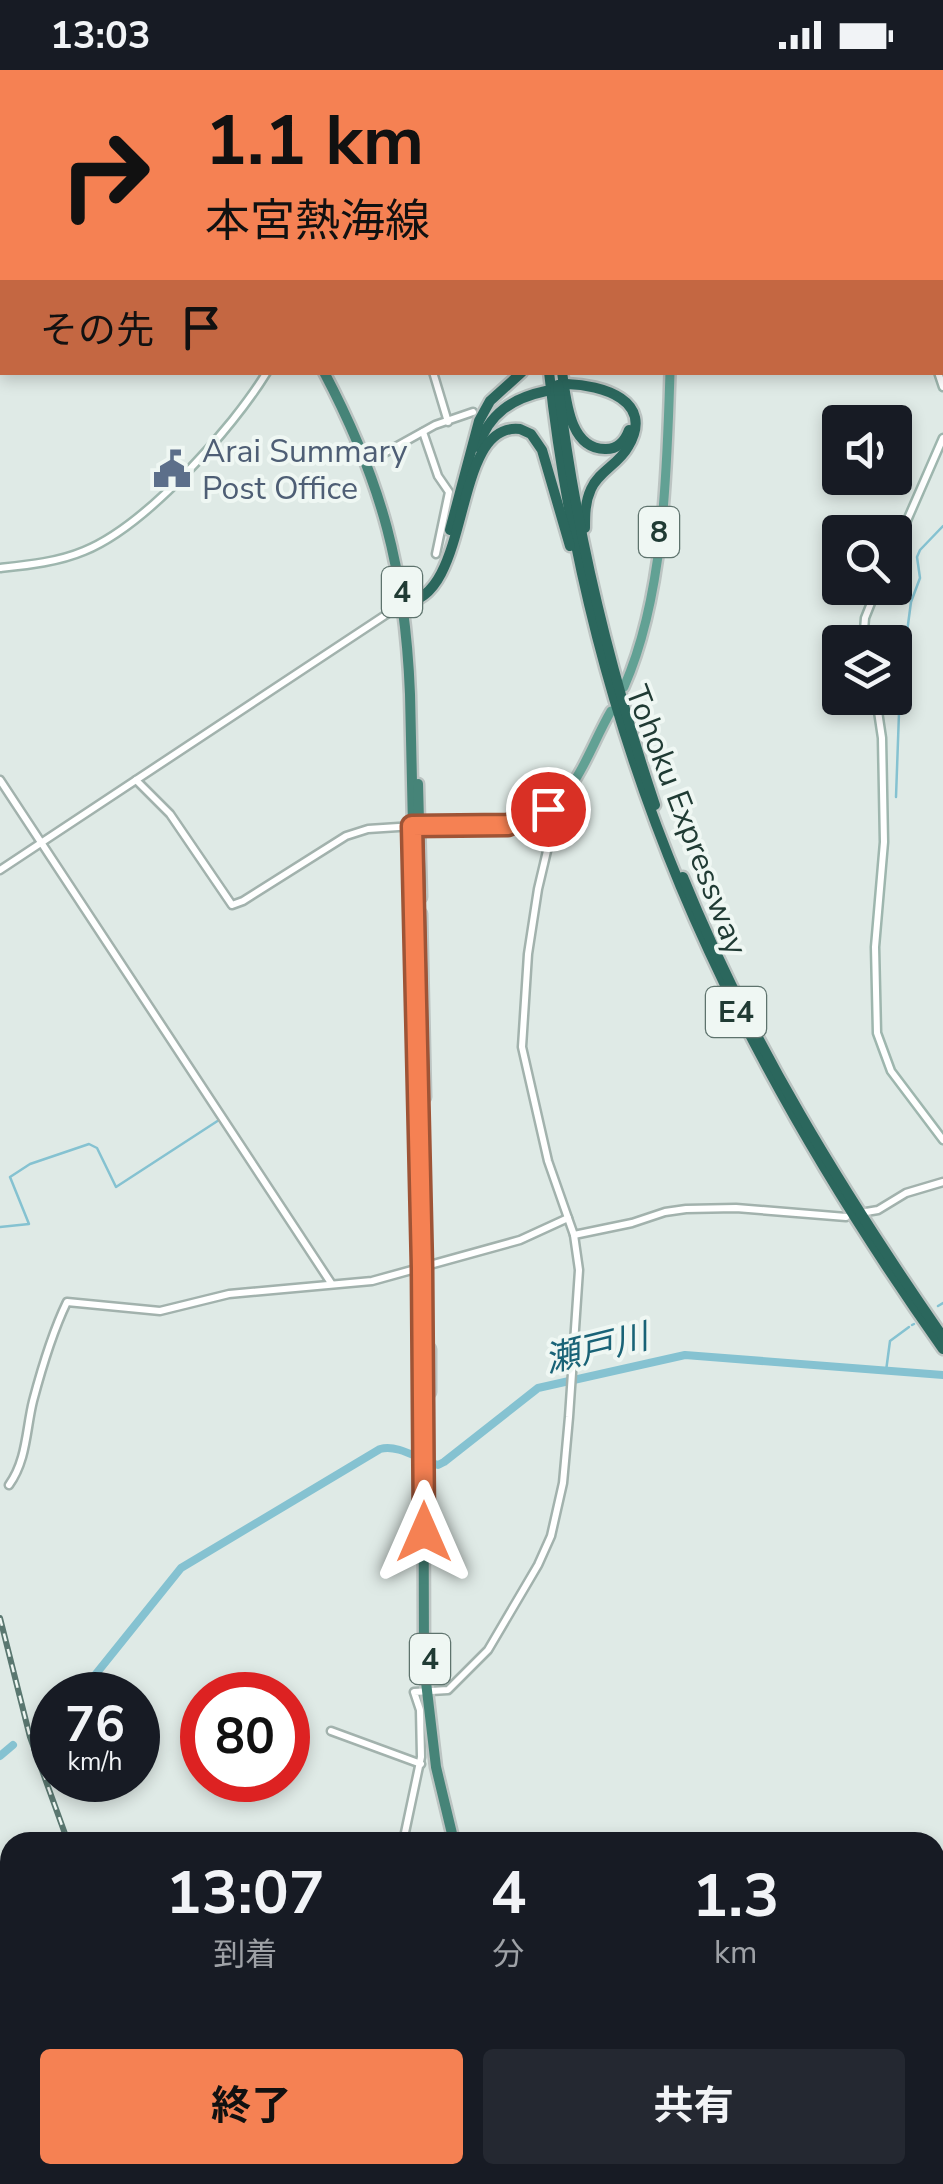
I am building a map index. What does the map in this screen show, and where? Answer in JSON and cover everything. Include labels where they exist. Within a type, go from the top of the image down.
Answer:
[{"type":"highway","name":"4","points":[[326,375],[380,496],[407,601]]},
{"type":"highway","name":"4","points":[[333,375],[372,460],[396,530],[407,601],[426,1267],[428,1691],[436,1767],[455,1832]]},
{"type":"highway","points":[[407,601],[428,580],[444,554],[482,414],[519,375]]},
{"type":"highway","name":"Tohoku Expressway","points":[[556,375],[566,495],[624,734],[667,856],[738,1016],[818,1160],[943,1349]]},
{"type":"highway","points":[[557,375],[572,424],[583,440],[604,449],[622,442],[630,423],[620,402],[599,391],[567,387],[594,386],[614,392],[627,404],[634,419],[628,449],[597,479],[586,507],[602,642]]},
{"type":"highway","points":[[476,432],[504,401],[546,389],[514,401],[496,414],[480,440],[479,458]]},
{"type":"highway","points":[[407,601],[433,584],[449,557],[479,458],[491,437],[507,428],[526,431],[539,443],[602,642]]},
{"type":"highway","name":"Tohoku Expressway","points":[[602,642],[656,808],[728,980],[824,1157],[943,1336]]},
{"type":"main road","name":"8","points":[[624,688],[641,641],[654,568],[667,471],[670,375]]},
{"type":"main road","points":[[416,826],[518,823],[540,814],[560,799],[577,776],[612,711]]},
{"type":"street","points":[[0,568],[83,552],[117,533],[201,459],[245,406],[264,375]]},
{"type":"street","points":[[434,375],[448,422]]},
{"type":"street","points":[[372,460],[472,412]]},
{"type":"street","points":[[424,432],[438,476],[449,492],[436,554]]},
{"type":"street","points":[[909,515],[943,438]]},
{"type":"street","points":[[0,870],[407,601]]},
{"type":"street","points":[[879,715],[884,842],[875,946],[877,1033],[891,1071],[943,1140]]},
{"type":"street","points":[[0,780],[332,1284]]},
{"type":"street","points":[[136,780],[170,814],[232,904],[243,901],[346,836],[368,829],[416,826]]},
{"type":"street","points":[[405,1832],[420,1764],[420,1710],[413,1694],[417,1690],[448,1690],[488,1650],[543,1555],[563,1484],[579,1270],[574,1234],[548,1161],[522,1047],[531,930],[547,851],[564,809],[560,799]]},
{"type":"street","points":[[866,1212],[878,1210],[906,1193],[943,1182]]},
{"type":"street","points":[[574,1234],[686,1210],[736,1208],[846,1217]]},
{"type":"street","points":[[9,1485],[20,1466],[32,1403],[55,1326],[68,1302],[160,1311],[229,1294],[372,1282],[520,1240],[568,1218]]},
{"type":"street","points":[[330,1731],[420,1764]]},
{"type":"waterway","points":[[896,797],[900,685],[911,602],[920,578],[917,557],[943,526]]},
{"type":"waterway","points":[[0,1227],[29,1224],[10,1177],[30,1164],[89,1144],[97,1148],[116,1187],[219,1120]]},
{"type":"waterway","points":[[938,1306],[943,1303]]},
{"type":"waterway","points":[[886,1371],[890,1341],[909,1327]]},
{"type":"waterway","name":"瀬戸川","points":[[97,1672],[181,1568],[380,1449],[402,1451],[438,1465],[444,1462],[538,1388],[685,1355],[943,1375]]},
{"type":"waterway","name":"瀬戸川","points":[[0,1756],[13,1745]]},
{"type":"railway","points":[[0,1618],[30,1737],[64,1832]]},
{"type":"place","name":"Arai Summary Post Office","points":[[172,469]]},
{"type":"route","points":[[424,1532],[412,826],[508,825],[548,809]]}]
